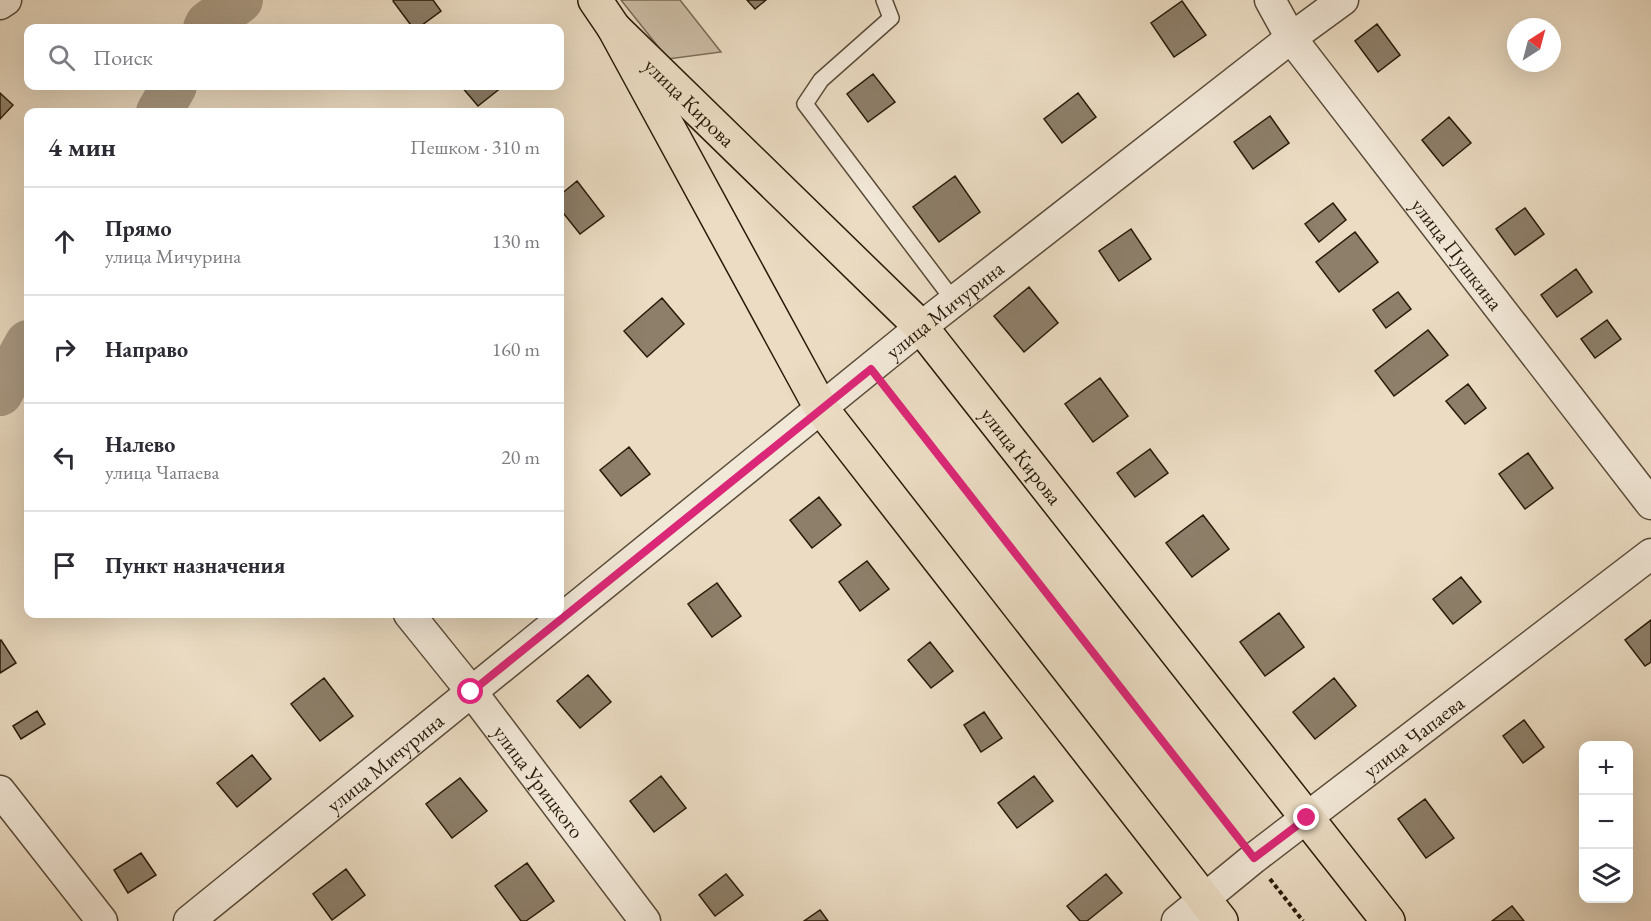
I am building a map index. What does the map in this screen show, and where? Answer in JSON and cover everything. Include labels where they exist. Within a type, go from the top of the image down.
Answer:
[{"type":"main road","name":"улица Кирова","points":[[595,0],[614,28],[821,408],[1212,910]]},
{"type":"main road","name":"улица Кирова","points":[[614,28],[921,327],[1388,921]]},
{"type":"street","points":[[0,4],[6,0]]},
{"type":"street","name":"улица Пушкина","points":[[1270,0],[1291,38],[1651,504]]},
{"type":"street","name":"улица Мичурина","points":[[564,617],[921,327],[1291,38],[1343,0]]},
{"type":"street","name":"улица Чапаева","points":[[1177,921],[1212,910],[1254,858],[1651,554]]},
{"type":"street","name":"улица Урицкого","points":[[412,618],[645,921]]},
{"type":"street","name":"улица Мичурина","points":[[189,921],[562,618]]},
{"type":"street","points":[[0,791],[102,921]]},
{"type":"lane","points":[[885,0],[891,18],[821,80],[805,104],[954,301]]},
{"type":"path","points":[[871,369],[1303,921]]},
{"type":"shaded area","points":[[621,0],[680,0],[721,52],[668,59]]},
{"type":"building","points":[[433,0],[441,11],[423,24],[410,24],[393,1]]},
{"type":"building","points":[[747,0],[766,0],[755,9]]},
{"type":"building","points":[[1182,1],[1206,35],[1174,57],[1151,23]]},
{"type":"building","points":[[1377,24],[1400,55],[1378,72],[1355,41]]},
{"type":"building","points":[[873,74],[895,102],[868,122],[847,94]]},
{"type":"building","points":[[464,90],[498,90],[478,106]]},
{"type":"building","points":[[0,93],[13,105],[0,119]]},
{"type":"building","points":[[1078,93],[1096,117],[1062,143],[1044,119]]},
{"type":"building","points":[[1270,116],[1289,143],[1253,169],[1234,142]]},
{"type":"building","points":[[1449,117],[1471,143],[1443,166],[1422,140]]},
{"type":"building","points":[[955,176],[980,212],[939,242],[913,207]]},
{"type":"building","points":[[577,181],[604,216],[580,234],[564,214],[564,192]]},
{"type":"building","points":[[1333,203],[1346,220],[1319,242],[1305,224]]},
{"type":"building","points":[[1525,208],[1544,234],[1515,255],[1496,229]]},
{"type":"building","points":[[1131,229],[1151,259],[1119,281],[1099,251]]},
{"type":"building","points":[[1355,232],[1378,262],[1339,292],[1316,262]]},
{"type":"building","points":[[1576,269],[1592,292],[1557,317],[1541,295]]},
{"type":"building","points":[[1029,287],[1058,323],[1024,352],[994,316]]},
{"type":"building","points":[[1398,292],[1411,309],[1386,328],[1373,310]]},
{"type":"building","points":[[662,298],[684,324],[647,357],[624,331]]},
{"type":"building","points":[[1607,320],[1621,339],[1595,358],[1581,339]]},
{"type":"building","points":[[1428,330],[1448,355],[1394,396],[1375,371]]},
{"type":"building","points":[[1100,378],[1128,416],[1093,442],[1065,404]]},
{"type":"building","points":[[1468,384],[1486,408],[1465,424],[1446,401]]},
{"type":"building","points":[[629,447],[650,474],[621,496],[600,470]]},
{"type":"building","points":[[1150,449],[1168,473],[1135,497],[1117,473]]},
{"type":"building","points":[[1528,453],[1553,488],[1525,509],[1499,474]]},
{"type":"building","points":[[819,497],[841,525],[812,548],[790,520]]},
{"type":"building","points":[[1203,515],[1229,549],[1192,577],[1166,543]]},
{"type":"building","points":[[867,561],[889,589],[860,611],[839,582]]},
{"type":"building","points":[[1461,577],[1481,602],[1453,624],[1433,599]]},
{"type":"building","points":[[717,583],[741,616],[712,637],[688,604]]},
{"type":"building","points":[[1279,613],[1304,647],[1265,676],[1240,642]]},
{"type":"building","points":[[1651,620],[1651,662],[1645,666],[1625,640]]},
{"type":"building","points":[[0,641],[16,663],[0,673]]},
{"type":"building","points":[[930,642],[953,671],[931,688],[908,660]]},
{"type":"building","points":[[588,675],[611,702],[580,728],[557,701]]},
{"type":"building","points":[[324,678],[353,716],[320,741],[291,704]]},
{"type":"building","points":[[1334,678],[1356,706],[1315,739],[1293,712]]},
{"type":"building","points":[[37,711],[45,724],[21,739],[13,726]]},
{"type":"building","points":[[984,712],[1002,738],[981,752],[964,725]]},
{"type":"building","points":[[1524,720],[1544,747],[1523,763],[1503,736]]},
{"type":"building","points":[[252,755],[271,779],[237,807],[217,783]]},
{"type":"building","points":[[661,776],[686,808],[654,832],[630,801]]},
{"type":"building","points":[[1034,776],[1053,801],[1017,828],[998,803]]},
{"type":"building","points":[[460,778],[487,811],[452,838],[426,804]]},
{"type":"building","points":[[1425,799],[1454,838],[1426,858],[1398,819]]},
{"type":"building","points":[[141,853],[156,875],[128,893],[114,870]]},
{"type":"building","points":[[527,863],[554,901],[526,921],[521,921],[495,886]]},
{"type":"building","points":[[346,869],[365,895],[332,920],[313,894]]},
{"type":"building","points":[[726,874],[743,895],[715,916],[699,895]]},
{"type":"building","points":[[1106,874],[1122,893],[1087,921],[1080,921],[1067,906]]},
{"type":"building","points":[[1512,906],[1524,921],[1492,921]]},
{"type":"building","points":[[820,910],[828,921],[804,921]]},
{"type":"waterway","points":[[208,24],[240,0]]},
{"type":"waterway","points":[[161,108],[172,90]]},
{"type":"waterway","points":[[0,393],[24,350]]},
{"type":"route","points":[[471,692],[871,369],[1254,858],[1307,818]]}]
